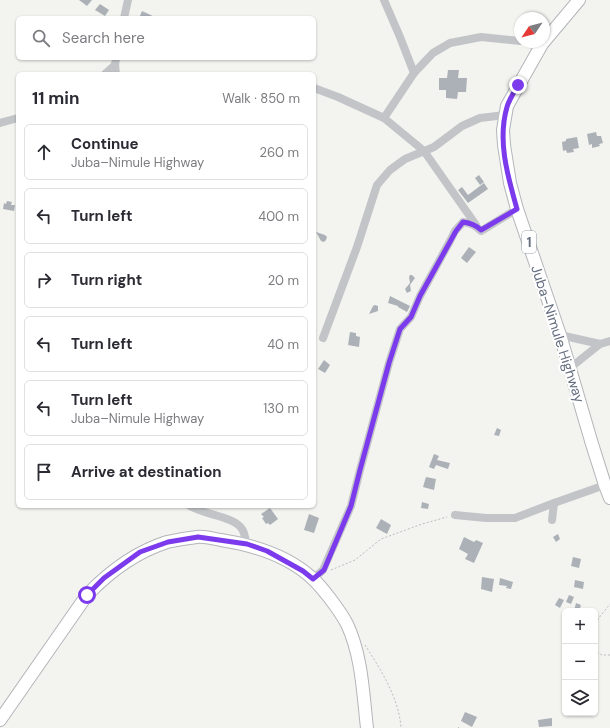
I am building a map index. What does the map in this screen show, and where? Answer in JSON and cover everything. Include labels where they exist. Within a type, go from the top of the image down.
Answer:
[{"type":"main road","name":"Juba–Nimule Highway","points":[[550,34],[579,0]]},
{"type":"main road","name":"Juba–Nimule Highway","points":[[540,48],[507,106],[503,130],[505,158],[517,209],[560,335],[604,485],[610,497]]},
{"type":"main road","points":[[0,720],[87,595],[104,578],[140,552],[168,542],[198,537],[247,544],[267,551],[303,571],[313,579],[336,607],[346,623],[356,647],[367,728]]},
{"type":"street","points":[[124,16],[128,0]]},
{"type":"street","points":[[384,0],[414,73]]},
{"type":"street","points":[[384,118],[414,73],[433,52],[450,43],[481,37],[514,40]]},
{"type":"street","points":[[107,72],[115,61]]},
{"type":"street","points":[[115,61],[116,72]]},
{"type":"street","points":[[316,89],[384,118],[424,151],[476,226]]},
{"type":"street","points":[[323,338],[357,247],[376,186],[390,170],[405,159],[434,147],[462,126],[480,118],[505,115]]},
{"type":"street","points":[[0,123],[16,119]]},
{"type":"street","points":[[313,579],[324,570],[351,506],[389,363],[400,329],[411,317],[420,296],[456,231],[463,222],[470,223],[481,230],[517,209]]},
{"type":"street","points":[[560,335],[600,344],[610,342]]},
{"type":"street","points":[[570,368],[600,344]]},
{"type":"street","points":[[455,515],[486,520],[515,518],[604,485]]},
{"type":"street","points":[[552,520],[554,503]]},
{"type":"street","points":[[194,508],[236,523],[242,529],[247,544]]},
{"type":"path","points":[[324,570],[330,570],[355,560],[382,539],[422,524],[455,515]]},
{"type":"path","points":[[598,619],[610,604]]},
{"type":"path","points":[[362,641],[385,676],[400,717],[401,728]]},
{"type":"path","points":[[596,644],[597,652],[602,655],[610,655]]},
{"type":"building","points":[[79,0],[92,0],[87,6]]},
{"type":"building","points":[[100,4],[109,10],[105,16],[95,10]]},
{"type":"building","points":[[142,11],[153,16],[140,16]]},
{"type":"building","points":[[448,70],[459,70],[458,78],[467,78],[466,92],[458,92],[457,99],[446,98],[446,90],[439,90],[439,78],[447,78]]},
{"type":"building","points":[[596,132],[597,136],[601,136],[603,143],[599,144],[600,146],[592,148],[592,144],[589,145],[587,134]]},
{"type":"building","points":[[577,137],[579,148],[573,149],[574,152],[567,153],[566,150],[563,151],[562,142],[566,141],[566,139]]},
{"type":"building","points":[[479,175],[484,182],[480,185],[475,178]]},
{"type":"building","points":[[484,183],[488,189],[468,203],[458,190],[462,187],[468,195]]},
{"type":"building","points":[[7,201],[12,202],[11,205],[15,205],[14,211],[3,209],[4,203],[6,204]]},
{"type":"building","points":[[316,232],[327,237],[324,242],[321,241]]},
{"type":"building","points":[[469,247],[476,252],[467,263],[461,258]]},
{"type":"building","points":[[410,275],[415,278],[410,285],[411,291],[407,293],[405,289],[410,283]]},
{"type":"building","points":[[390,296],[410,306],[407,312],[398,306],[388,303]]},
{"type":"building","points":[[373,306],[378,306],[378,311],[369,314]]},
{"type":"building","points":[[350,332],[356,333],[356,336],[360,337],[359,347],[348,345]]},
{"type":"building","points":[[324,360],[330,365],[325,373],[318,369]]},
{"type":"building","points":[[497,428],[501,430],[499,436],[494,435]]},
{"type":"building","points":[[434,454],[439,456],[437,460],[450,463],[448,469],[436,465],[434,469],[429,467]]},
{"type":"building","points":[[426,477],[436,479],[434,490],[423,487]]},
{"type":"building","points":[[422,502],[429,504],[428,509],[421,508]]},
{"type":"building","points":[[270,508],[278,519],[270,525],[268,523],[266,524],[262,518],[264,517],[261,514]]},
{"type":"building","points":[[309,514],[319,518],[314,533],[304,530]]},
{"type":"building","points":[[381,519],[391,525],[387,534],[376,528]]},
{"type":"building","points":[[558,534],[560,539],[556,542],[553,537]]},
{"type":"building","points":[[464,537],[474,542],[476,540],[483,543],[474,563],[465,559],[468,554],[459,549]]},
{"type":"building","points":[[573,557],[581,559],[579,568],[571,566]]},
{"type":"building","points":[[482,577],[494,579],[492,592],[481,589]]},
{"type":"building","points":[[500,578],[513,582],[511,589],[506,588],[507,586],[499,585]]},
{"type":"building","points":[[575,580],[584,582],[583,589],[574,587]]},
{"type":"building","points":[[569,595],[574,597],[571,604],[566,602]]},
{"type":"building","points":[[559,598],[564,600],[560,608],[555,605]]},
{"type":"building","points":[[576,603],[581,605],[580,608],[575,608]]},
{"type":"building","points":[[465,712],[477,717],[472,727],[461,721]]},
{"type":"building","points":[[552,718],[552,726],[539,727],[538,720]]},
{"type":"route","points":[[87,595],[104,578],[140,552],[168,542],[198,537],[247,544],[267,551],[303,571],[313,579],[324,570],[351,506],[389,363],[400,329],[411,317],[420,296],[456,231],[463,222],[470,223],[481,230],[517,209],[505,158],[503,130],[507,106],[518,85]]}]
